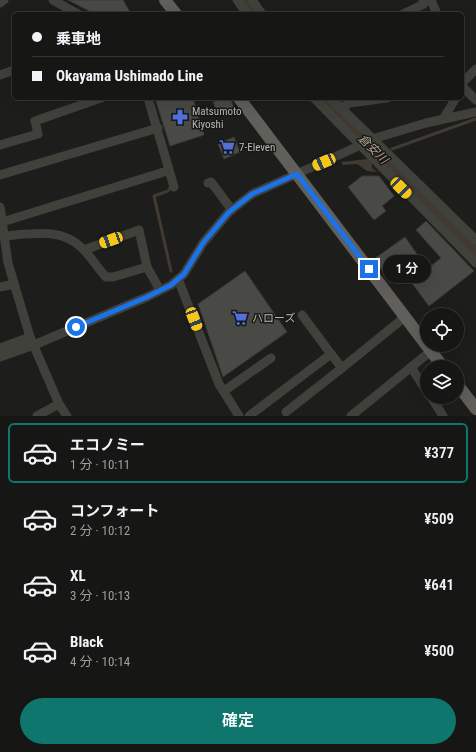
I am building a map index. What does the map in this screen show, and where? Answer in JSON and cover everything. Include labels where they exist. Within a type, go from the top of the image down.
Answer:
[{"type":"main road","points":[[166,0],[175,12]]},
{"type":"main road","points":[[241,100],[420,336]]},
{"type":"main road","points":[[433,352],[439,360]]},
{"type":"main road","points":[[464,393],[476,409]]},
{"type":"street","points":[[0,3],[4,0]]},
{"type":"street","points":[[53,0],[74,12]]},
{"type":"street","points":[[237,0],[246,12]]},
{"type":"street","points":[[252,0],[261,12]]},
{"type":"street","points":[[407,12],[424,4],[423,0]]},
{"type":"street","points":[[432,0],[436,12]]},
{"type":"street","points":[[464,84],[476,69]]},
{"type":"street","points":[[0,75],[12,71]]},
{"type":"street","points":[[464,89],[476,100]]},
{"type":"street","points":[[0,145],[38,134],[35,121],[95,100]]},
{"type":"street","points":[[149,100],[174,187]]},
{"type":"street","points":[[316,100],[346,132],[365,142],[476,240]]},
{"type":"street","points":[[333,100],[341,108],[365,142],[476,263]]},
{"type":"street","points":[[341,108],[350,103],[372,100]]},
{"type":"street","points":[[443,120],[455,100]]},
{"type":"street","points":[[0,357],[32,341],[160,290],[178,279],[184,274],[203,243],[232,210],[252,194],[365,142],[476,112]]},
{"type":"street","points":[[0,175],[156,129]]},
{"type":"street","points":[[2,222],[164,172]]},
{"type":"street","points":[[208,183],[210,182],[232,210]]},
{"type":"street","points":[[0,207],[4,236],[4,258],[32,341],[59,404],[66,416]]},
{"type":"street","points":[[84,250],[138,230],[147,267],[160,290]]},
{"type":"street","points":[[4,236],[49,234],[61,235],[71,239],[84,250],[106,277],[113,277],[147,267]]},
{"type":"street","points":[[178,279],[219,384],[239,416]]},
{"type":"street","points":[[0,287],[14,284]]},
{"type":"street","points":[[302,315],[342,368]]},
{"type":"street","points":[[286,412],[405,317]]},
{"type":"street","points":[[0,348],[32,341]]},
{"type":"street","points":[[351,416],[429,352]]},
{"type":"street","points":[[249,416],[331,354]]},
{"type":"street","points":[[224,391],[271,358]]},
{"type":"street","points":[[411,367],[420,381]]},
{"type":"street","points":[[37,416],[59,404]]},
{"type":"street","points":[[435,404],[443,416]]},
{"type":"shaded area","points":[[368,159],[372,164],[372,168],[377,172],[367,171],[357,164],[343,165],[341,162]]},
{"type":"building","points":[[68,0],[123,0],[130,12],[91,12]]},
{"type":"building","name":"Matsumoto Kiyoshi","points":[[156,100],[194,100],[204,135],[170,146]]},
{"type":"building","points":[[219,100],[231,100],[234,108],[218,114],[213,102]]},
{"type":"building","name":"7-Eleven","points":[[234,137],[240,152],[224,159],[218,144]]},
{"type":"building","points":[[362,176],[379,176],[394,196],[382,206],[386,211],[374,220],[348,187]]},
{"type":"building","points":[[426,221],[474,271],[429,306],[411,282],[441,258],[416,230]]},
{"type":"building","points":[[405,237],[419,257],[397,273],[382,270],[374,259]]},
{"type":"building","name":"ハローズ","points":[[245,271],[287,332],[223,377],[198,304]]},
{"type":"waterway","name":"倉安川","points":[[244,0],[253,12]]},
{"type":"waterway","name":"倉安川","points":[[324,100],[476,250]]},
{"type":"waterway","points":[[392,149],[476,119]]},
{"type":"waterway","points":[[171,186],[168,191],[154,196],[171,271]]},
{"type":"place","name":"Matsumoto Kiyoshi","points":[[180,117]]},
{"type":"place","name":"7-Eleven","points":[[227,147]]},
{"type":"place","name":"ハローズ","points":[[240,318]]},
{"type":"route","points":[[76,327],[147,297],[171,285],[184,274],[203,243],[229,212],[252,194],[297,174],[369,269]]}]
